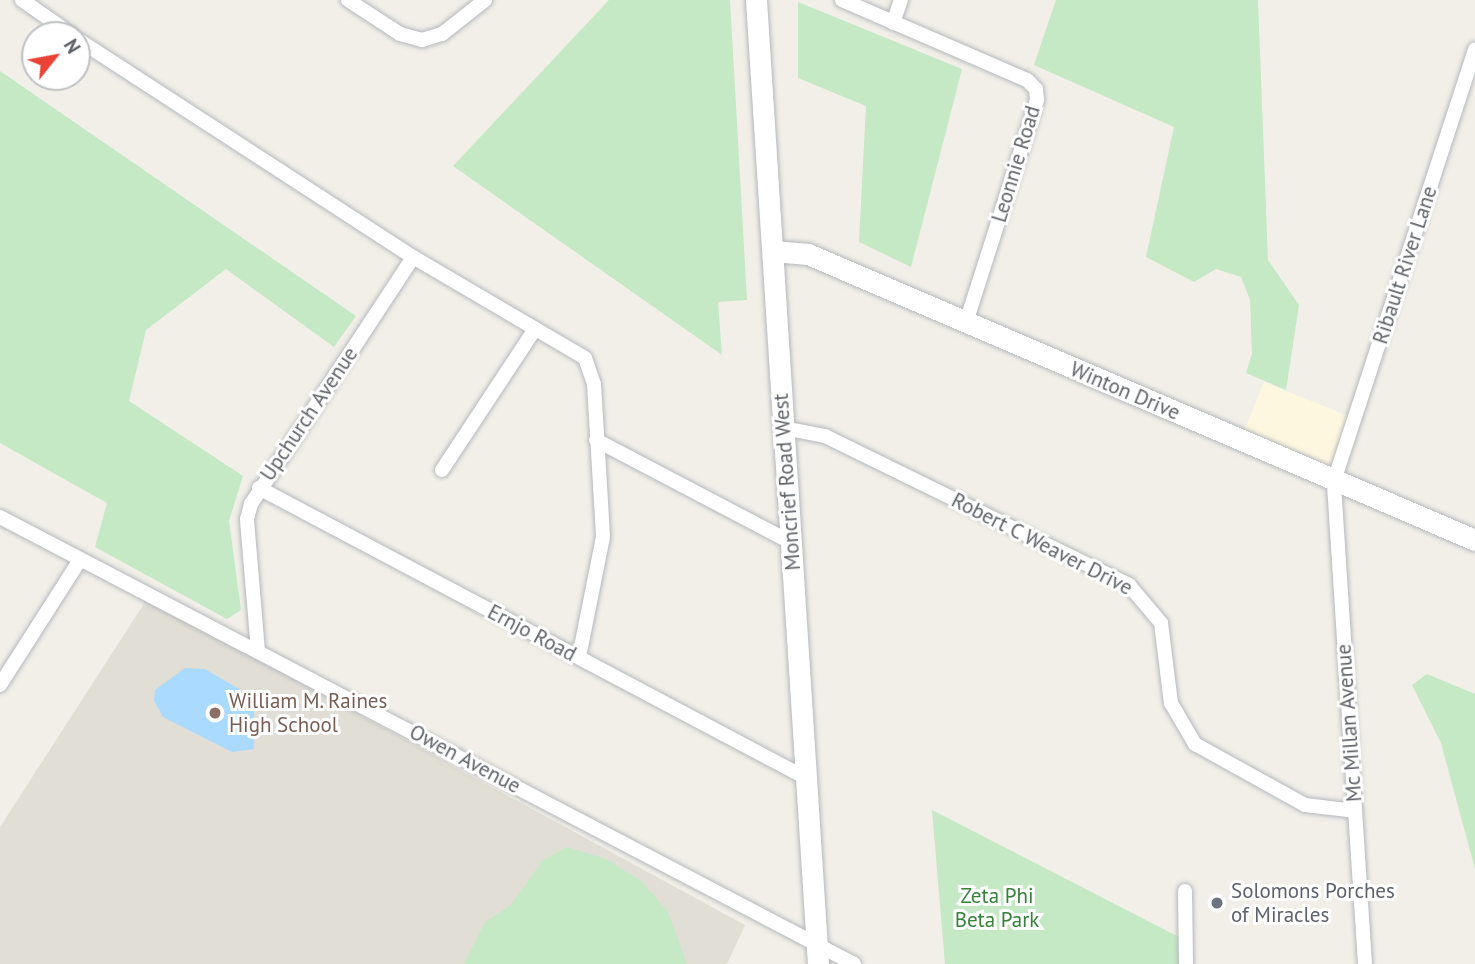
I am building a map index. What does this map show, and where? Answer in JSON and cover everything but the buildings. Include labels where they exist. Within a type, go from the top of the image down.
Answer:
[{"type":"main road","name":"Moncrief Road West","points":[[756,0],[817,954]]},
{"type":"main road","name":"Winton Drive","points":[[773,251],[808,254],[1475,540]]},
{"type":"street","points":[[22,0],[52,21]]},
{"type":"street","points":[[348,0],[400,34],[422,40],[442,34],[485,0]]},
{"type":"street","name":"Leonnie Road","points":[[842,0],[1027,80],[1038,95],[966,323]]},
{"type":"street","points":[[893,23],[901,0]]},
{"type":"street","points":[[91,47],[413,257],[585,358],[594,384],[602,562],[579,657]]},
{"type":"street","name":"Ribault River Lane","points":[[1334,481],[1475,49]]},
{"type":"street","name":"Upchurch Avenue","points":[[258,651],[247,519],[259,488],[413,257]]},
{"type":"street","points":[[442,470],[535,329]]},
{"type":"street","name":"Robert C Weaver Drive","points":[[784,428],[825,436],[1129,585],[1161,623],[1171,703],[1195,744],[1304,805],[1354,811]]},
{"type":"street","points":[[596,440],[792,543]]},
{"type":"street","name":"Mc Millan Avenue","points":[[1334,481],[1365,964]]},
{"type":"street","name":"Ernjo Road","points":[[259,488],[806,778]]},
{"type":"street","name":"Owen Avenue","points":[[0,517],[258,651],[817,954],[854,964]]},
{"type":"street","points":[[0,685],[80,559]]},
{"type":"street","points":[[1185,891],[1186,964]]},
{"type":"shaded area","points":[[1264,382],[1351,417],[1331,468],[1243,433]]},
{"type":"shaded area","name":"William M. Raines High School","points":[[147,599],[745,925],[727,964],[0,964],[0,827]]},
{"type":"green space","points":[[609,0],[730,0],[747,300],[718,302],[722,355],[453,166]]},
{"type":"green space","points":[[1056,0],[1258,0],[1268,260],[1299,305],[1286,390],[1246,373],[1252,354],[1250,300],[1241,277],[1216,269],[1194,282],[1146,257],[1174,127],[1034,65]]},
{"type":"green space","points":[[798,2],[962,69],[911,267],[859,242],[866,106],[798,78]]},
{"type":"green space","points":[[0,71],[21,85],[21,91],[29,91],[356,316],[334,347],[226,269],[146,330],[129,401],[243,476],[229,521],[241,610],[227,619],[95,547],[107,503],[0,443]]},
{"type":"green space","points":[[1427,674],[1475,694],[1475,869],[1441,743],[1412,685]]},
{"type":"green space","name":"Zeta Phi Beta Park","points":[[932,810],[1181,938],[1182,964],[945,964]]},
{"type":"green space","points":[[567,847],[606,859],[641,881],[668,912],[687,964],[464,964],[485,922],[511,905],[542,861]]},
{"type":"water","points":[[185,668],[205,669],[254,698],[254,749],[232,752],[163,717],[154,701],[155,690]]},
{"type":"place","name":"William M. Raines High School","points":[[215,713]]},
{"type":"place","name":"Solomons Porches of Miracles","points":[[1217,903]]}]
